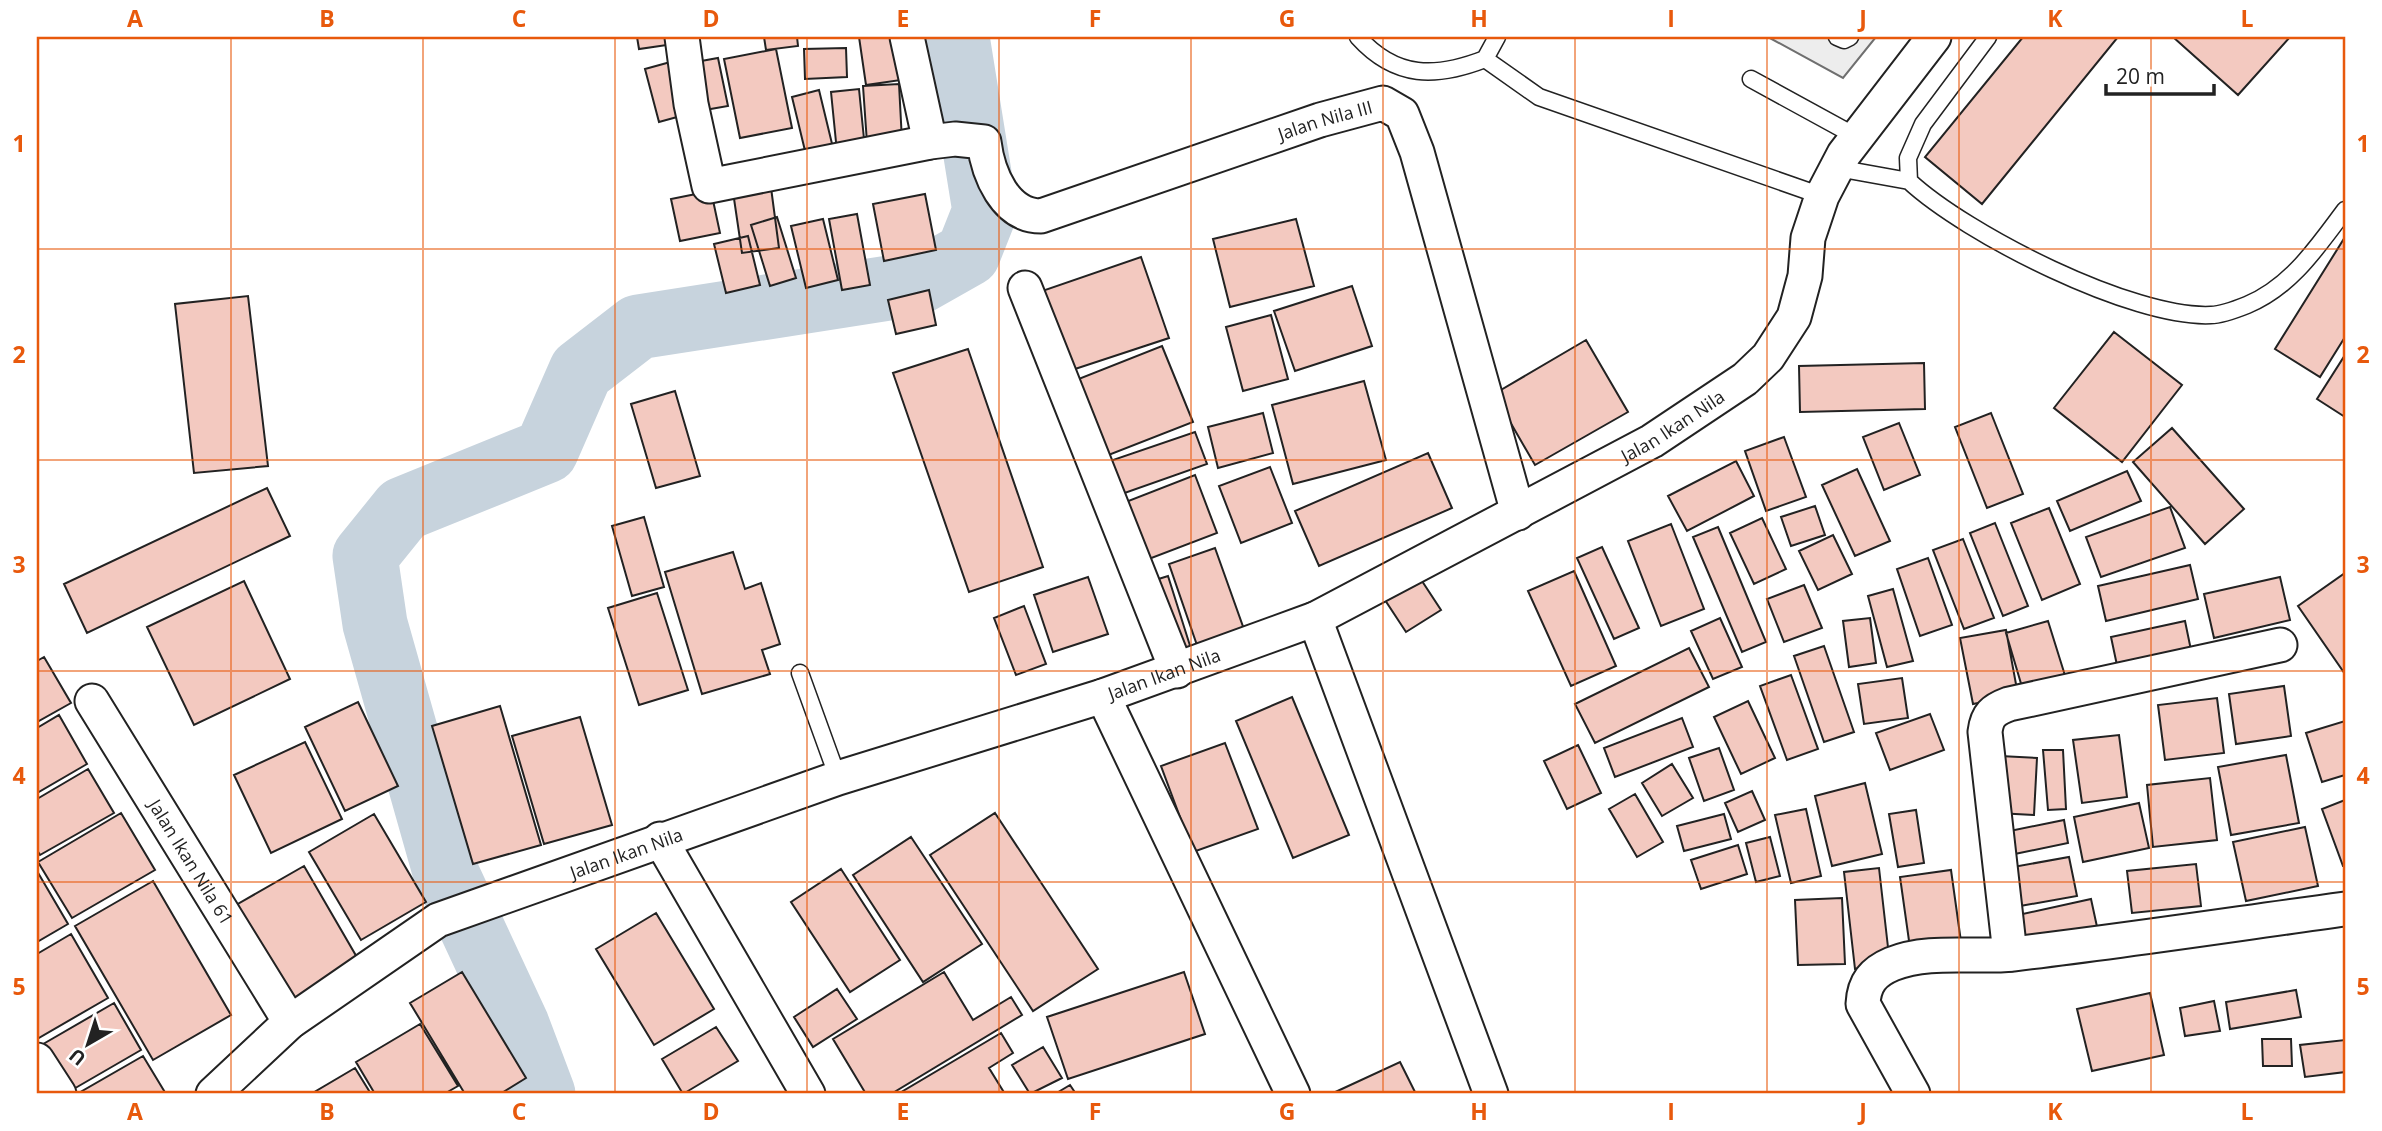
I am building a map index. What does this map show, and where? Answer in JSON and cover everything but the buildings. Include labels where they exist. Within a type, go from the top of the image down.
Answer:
[{"type":"street","points":[[681,37],[709,186],[940,141],[907,37]]},
{"type":"street","name":"Jalan Ikan Nila","points":[[226,1089],[290,1022],[438,920],[660,839],[838,778],[1103,696],[1315,619],[1652,441],[1745,379],[1768,357],[1794,317],[1805,276],[1808,238],[1830,182],[1857,137],[1934,37]]},
{"type":"street","name":"Jalan Nila III","points":[[940,141],[984,142],[989,165],[1010,204],[1028,216],[1041,216],[1320,120],[1383,103],[1394,106],[1409,127],[1417,152],[1517,513]]},
{"type":"street","points":[[1025,288],[1177,671]]},
{"type":"street","points":[[1315,619],[1492,1094]]},
{"type":"street","points":[[2010,954],[1985,732],[1989,716],[1995,709],[2280,645]]},
{"type":"street","points":[[1103,696],[1293,1094]]},
{"type":"street","name":"Jalan Ikan Nila 61","points":[[92,701],[290,1022]]},
{"type":"street","points":[[660,839],[808,1094]]},
{"type":"street","points":[[1913,1094],[1863,1004],[1864,989],[1870,978],[1895,963],[1950,955],[2010,954],[2345,909]]},
{"type":"street","points":[[37,1060],[59,1094]]},
{"type":"lane","points":[[1358,37],[1393,64],[1421,73],[1464,68],[1485,59],[1497,37]]},
{"type":"lane","points":[[1837,37],[1844,40],[1850,37]]},
{"type":"lane","points":[[1909,181],[1908,158],[1923,124],[1988,37]]},
{"type":"lane","points":[[1485,59],[1539,97],[1830,182],[1909,181],[1934,204],[2027,258],[2165,311],[2213,315],[2248,305],[2286,282],[2305,263],[2345,210]]},
{"type":"lane","points":[[1751,79],[1857,137]]},
{"type":"lane","points":[[800,673],[838,778]]},
{"type":"shaded area","points":[[1768,37],[1876,37],[1843,78]]},
{"type":"waterway","points":[[543,1094],[517,1025],[444,868],[375,624],[365,556],[403,509],[546,451],[581,371],[638,327],[915,284],[968,254],[985,211],[957,37]]}]
